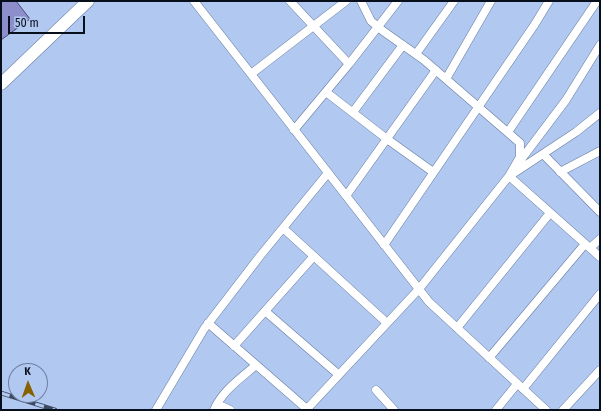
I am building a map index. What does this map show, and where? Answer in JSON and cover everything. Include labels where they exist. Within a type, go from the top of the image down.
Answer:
[{"type":"street","points":[[1,84],[88,1]]},
{"type":"street","points":[[194,1],[429,302],[546,410]]},
{"type":"street","points":[[290,1],[349,64]]},
{"type":"street","points":[[251,74],[346,1]]},
{"type":"street","points":[[362,1],[371,21],[446,78],[520,143],[520,157],[509,176]]},
{"type":"street","points":[[294,130],[349,64],[398,1]]},
{"type":"street","points":[[416,54],[454,1]]},
{"type":"street","points":[[446,78],[491,1]]},
{"type":"street","points":[[384,245],[535,24],[548,1]]},
{"type":"street","points":[[508,132],[591,12],[597,1]]},
{"type":"street","points":[[353,112],[403,45]]},
{"type":"street","points":[[208,323],[307,410],[419,289],[509,176],[566,100],[600,45]]},
{"type":"street","points":[[346,196],[436,70]]},
{"type":"street","points":[[326,92],[433,172]]},
{"type":"street","points":[[509,176],[576,132],[600,113]]},
{"type":"street","points":[[560,172],[600,151]]},
{"type":"street","points":[[543,154],[600,212]]},
{"type":"street","points":[[156,410],[208,323],[260,256],[328,173]]},
{"type":"street","points":[[509,176],[600,257]]},
{"type":"street","points":[[457,328],[550,213]]},
{"type":"street","points":[[283,228],[387,323]]},
{"type":"street","points":[[489,358],[587,246],[600,239]]},
{"type":"street","points":[[234,346],[314,256]]},
{"type":"street","points":[[496,410],[520,386],[600,294]]},
{"type":"street","points":[[265,311],[339,375]]},
{"type":"street","points":[[230,410],[216,407],[218,400],[228,389],[256,365]]},
{"type":"street","points":[[563,410],[600,370]]},
{"type":"street","points":[[376,390],[394,410]]},
{"type":"building","points":[[1,1],[16,1],[30,19],[1,40]]},
{"type":"railway","points":[[1,393],[55,410]]}]
